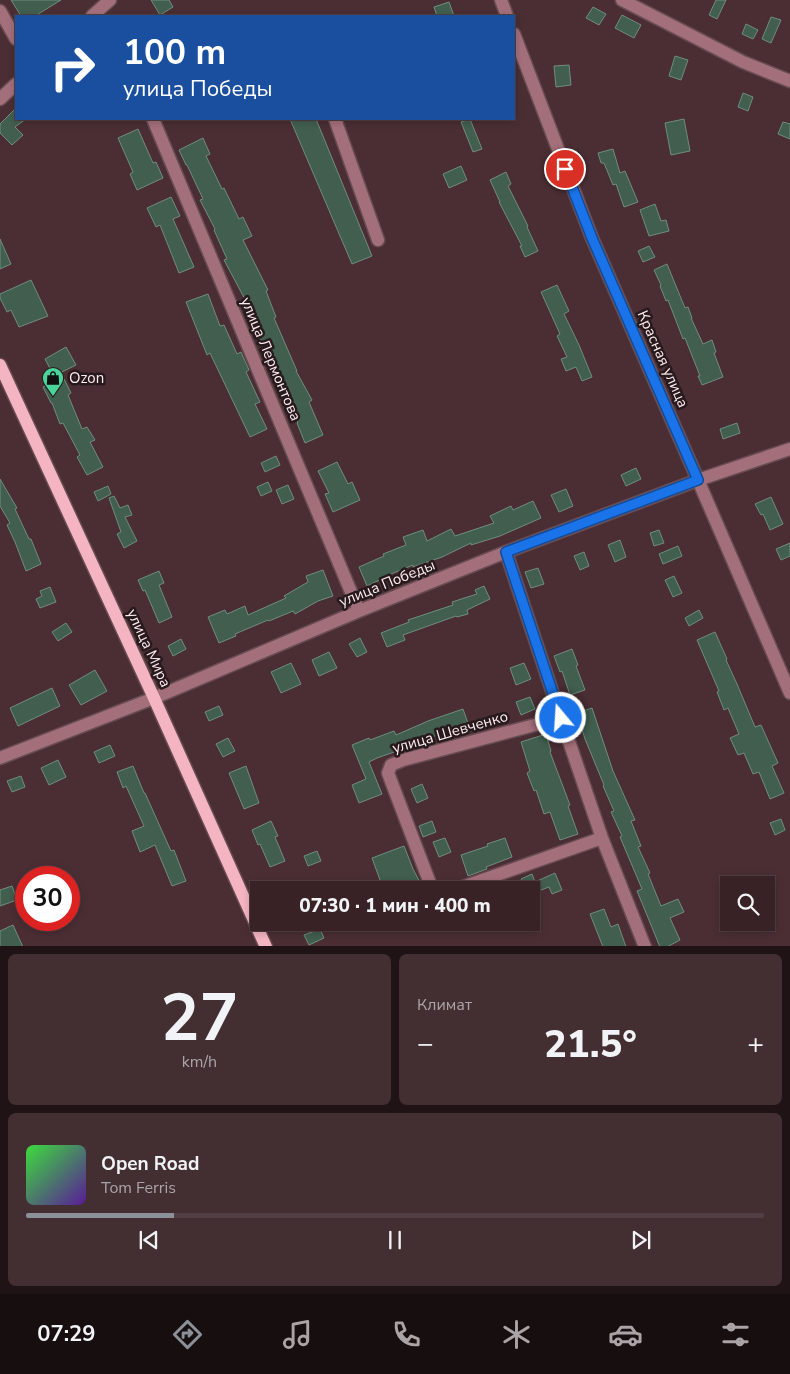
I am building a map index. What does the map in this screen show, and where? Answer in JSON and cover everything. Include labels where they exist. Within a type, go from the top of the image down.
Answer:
[{"type":"main road","name":"улица Мира","points":[[0,365],[266,946]]},
{"type":"street","points":[[501,0],[507,15]]},
{"type":"street","points":[[622,0],[743,62],[790,81]]},
{"type":"street","points":[[94,15],[107,8]]},
{"type":"street","points":[[0,11],[15,36]]},
{"type":"street","name":"Красная улица","points":[[516,49],[592,238],[790,693]]},
{"type":"street","points":[[0,99],[15,85]]},
{"type":"street","name":"улица Лермонтова","points":[[153,120],[360,611]]},
{"type":"street","points":[[335,120],[378,240]]},
{"type":"street","name":"улица Победы","points":[[0,758],[154,698],[506,552],[698,480],[790,449]]},
{"type":"street","points":[[506,552],[602,838],[645,946]]},
{"type":"street","name":"улица Шевченко","points":[[429,881],[388,773],[391,765],[403,760],[561,718]]},
{"type":"street","points":[[480,881],[602,838]]},
{"type":"building","points":[[11,0],[61,0],[37,15],[20,15]]},
{"type":"building","points":[[151,0],[169,0],[173,7],[160,15]]},
{"type":"building","points":[[716,0],[726,0],[717,19],[709,15]]},
{"type":"building","points":[[449,2],[454,15],[437,15],[434,7]]},
{"type":"building","points":[[593,7],[606,14],[599,25],[586,18]]},
{"type":"building","points":[[622,15],[641,25],[634,38],[615,28]]},
{"type":"building","points":[[771,17],[781,20],[771,43],[762,39]]},
{"type":"building","points":[[746,24],[758,30],[753,39],[742,34]]},
{"type":"building","points":[[675,56],[688,60],[681,80],[669,76]]},
{"type":"building","points":[[569,65],[571,85],[556,87],[554,66]]},
{"type":"building","points":[[743,93],[753,97],[748,111],[738,107]]},
{"type":"building","points":[[15,109],[15,120],[25,120],[15,127],[23,135],[12,145],[0,133],[0,124]]},
{"type":"building","points":[[684,119],[690,151],[671,155],[665,123]]},
{"type":"building","points":[[290,120],[316,120],[372,256],[352,264]]},
{"type":"building","points":[[470,120],[482,149],[473,152],[461,122]]},
{"type":"building","points":[[783,122],[790,124],[790,139],[778,134]]},
{"type":"building","points":[[138,129],[153,163],[156,162],[163,178],[137,190],[130,174],[133,172],[118,138]]},
{"type":"building","points":[[203,138],[210,154],[206,156],[222,189],[224,188],[239,219],[243,217],[252,236],[243,240],[268,290],[266,291],[276,317],[274,318],[296,371],[312,400],[309,402],[323,435],[305,443],[298,422],[267,363],[271,362],[257,333],[260,332],[224,260],[227,259],[215,229],[200,200],[203,199],[179,150]]},
{"type":"building","points":[[613,149],[620,173],[625,171],[638,202],[624,207],[616,184],[613,185],[604,163],[601,163],[598,153]]},
{"type":"building","points":[[461,166],[467,180],[449,188],[443,174]]},
{"type":"building","points":[[506,172],[511,184],[508,186],[538,251],[525,257],[520,246],[522,246],[490,180]]},
{"type":"building","points":[[171,197],[180,216],[173,219],[194,267],[179,273],[160,225],[156,227],[147,208]]},
{"type":"building","points":[[655,204],[661,221],[666,220],[669,231],[649,236],[640,210]]},
{"type":"building","points":[[0,239],[11,264],[0,269]]},
{"type":"building","points":[[649,246],[655,257],[643,262],[638,251]]},
{"type":"building","points":[[667,264],[685,308],[688,307],[703,344],[712,340],[716,352],[714,353],[723,377],[702,385],[685,338],[683,339],[654,270]]},
{"type":"building","points":[[31,280],[48,316],[19,327],[11,310],[7,312],[0,294]]},
{"type":"building","points":[[557,285],[569,311],[564,314],[592,377],[582,381],[576,367],[566,371],[561,359],[567,357],[557,336],[560,334],[541,292]]},
{"type":"building","points":[[208,294],[220,326],[224,325],[237,354],[241,352],[249,370],[246,372],[260,402],[255,404],[267,429],[250,437],[210,353],[207,355],[186,302]]},
{"type":"building","points":[[66,347],[76,365],[54,376],[45,359]]},
{"type":"building","points":[[63,377],[71,393],[68,395],[82,429],[87,427],[95,440],[90,442],[103,467],[87,475],[77,457],[80,455],[63,423],[60,424],[43,387]]},
{"type":"building","points":[[737,423],[740,433],[723,439],[720,429]]},
{"type":"building","points":[[276,456],[280,465],[265,472],[261,463]]},
{"type":"building","points":[[337,462],[348,484],[352,482],[360,500],[333,512],[325,494],[329,493],[318,471]]},
{"type":"building","points":[[636,468],[641,479],[626,486],[621,475]]},
{"type":"building","points":[[0,479],[17,508],[15,509],[29,539],[31,539],[41,564],[26,571],[7,525],[10,523],[0,506]]},
{"type":"building","points":[[268,482],[272,491],[261,496],[257,487]]},
{"type":"building","points":[[288,485],[294,499],[282,504],[276,490]]},
{"type":"building","points":[[108,486],[111,494],[98,501],[94,492]]},
{"type":"building","points":[[566,489],[573,506],[559,512],[551,495]]},
{"type":"building","points":[[114,496],[120,508],[128,505],[132,515],[125,517],[137,541],[124,548],[117,534],[121,532],[109,498]]},
{"type":"building","points":[[771,497],[783,524],[770,530],[763,514],[761,515],[755,504]]},
{"type":"building","points":[[533,501],[541,518],[500,536],[471,545],[471,543],[442,557],[413,567],[413,565],[367,586],[359,567],[384,556],[383,554],[406,545],[403,537],[423,530],[427,541],[451,529],[455,536],[494,523],[490,516],[511,506],[513,510]]},
{"type":"building","points":[[659,530],[664,543],[654,546],[650,533]]},
{"type":"building","points":[[620,540],[626,557],[615,562],[608,545]]},
{"type":"building","points":[[790,543],[790,556],[781,560],[776,549]]},
{"type":"building","points":[[678,546],[682,556],[663,564],[659,554]]},
{"type":"building","points":[[584,552],[589,566],[580,570],[574,556]]},
{"type":"building","points":[[538,568],[544,584],[531,588],[525,572]]},
{"type":"building","points":[[323,570],[333,596],[318,601],[295,614],[293,611],[268,620],[219,643],[208,617],[225,610],[227,614],[245,606],[248,615],[286,598],[284,596],[308,582],[306,576]]},
{"type":"building","points":[[159,571],[164,583],[159,585],[172,617],[159,623],[145,590],[143,591],[138,580]]},
{"type":"building","points":[[674,576],[682,593],[673,597],[665,580]]},
{"type":"building","points":[[484,586],[490,599],[467,610],[468,614],[456,616],[403,635],[405,640],[387,647],[381,633],[409,622],[408,620],[453,605],[452,602],[477,594],[475,590]]},
{"type":"building","points":[[50,587],[56,602],[40,608],[36,599],[42,596],[40,591]]},
{"type":"building","points":[[699,610],[703,618],[689,626],[685,618]]},
{"type":"building","points":[[66,623],[72,632],[58,641],[52,632]]},
{"type":"building","points":[[715,632],[755,727],[761,725],[778,763],[772,766],[784,793],[770,799],[759,772],[753,774],[744,753],[738,755],[730,738],[739,734],[728,708],[724,710],[717,692],[719,691],[697,640]]},
{"type":"building","points":[[360,638],[367,652],[357,657],[349,644]]},
{"type":"building","points":[[181,639],[186,649],[173,656],[168,646]]},
{"type":"building","points":[[572,649],[585,690],[570,695],[562,671],[560,672],[554,656]]},
{"type":"building","points":[[329,652],[337,668],[319,676],[312,660]]},
{"type":"building","points":[[291,663],[301,684],[281,693],[271,672]]},
{"type":"building","points":[[524,663],[531,679],[516,685],[510,668]]},
{"type":"building","points":[[95,670],[107,691],[81,705],[69,685]]},
{"type":"building","points":[[52,688],[60,706],[18,726],[10,708]]},
{"type":"building","points":[[530,697],[535,709],[521,715],[516,702]]},
{"type":"building","points":[[219,706],[223,715],[209,721],[205,712]]},
{"type":"building","points":[[592,708],[613,771],[635,820],[631,821],[641,846],[638,847],[650,873],[648,874],[661,906],[678,899],[684,912],[670,918],[680,940],[669,946],[660,946],[637,891],[642,889],[620,837],[622,836],[611,812],[614,811],[585,739],[577,713]]},
{"type":"building","points":[[463,709],[470,729],[445,737],[444,732],[369,762],[382,794],[359,803],[352,785],[366,779],[352,745],[394,731],[396,735]]},
{"type":"building","points":[[546,734],[550,752],[570,805],[568,806],[578,834],[560,840],[550,812],[544,814],[536,790],[534,791],[527,773],[530,771],[521,742]]},
{"type":"building","points":[[228,738],[235,751],[223,757],[216,744]]},
{"type":"building","points":[[110,745],[115,756],[99,763],[94,752]]},
{"type":"building","points":[[58,760],[66,777],[49,785],[41,768]]},
{"type":"building","points":[[133,766],[171,851],[174,850],[186,881],[172,886],[155,845],[140,852],[132,831],[144,826],[126,786],[123,788],[117,772]]},
{"type":"building","points":[[246,766],[259,803],[244,809],[229,773]]},
{"type":"building","points":[[21,776],[25,787],[12,792],[7,781]]},
{"type":"building","points":[[422,784],[428,798],[417,803],[411,789]]},
{"type":"building","points":[[781,819],[785,830],[775,835],[770,823]]},
{"type":"building","points":[[271,821],[278,836],[275,837],[285,861],[270,867],[252,830]]},
{"type":"building","points":[[432,821],[436,832],[423,837],[419,826]]},
{"type":"building","points":[[445,838],[451,852],[439,857],[433,842]]},
{"type":"building","points":[[505,838],[512,857],[468,876],[461,855]]},
{"type":"building","points":[[404,846],[419,881],[380,881],[372,858]]},
{"type":"building","points":[[317,851],[321,861],[308,866],[304,856]]},
{"type":"building","points":[[555,873],[562,890],[552,894],[549,887],[540,890],[540,881],[537,881]]},
{"type":"building","points":[[532,874],[535,881],[522,881],[521,879]]},
{"type":"building","points":[[12,886],[15,901],[0,906],[0,890]]},
{"type":"building","points":[[604,909],[611,927],[618,924],[626,946],[603,946],[590,914]]},
{"type":"building","points":[[13,925],[23,946],[0,946],[0,931]]},
{"type":"building","points":[[321,931],[324,938],[309,945],[304,935]]},
{"type":"place","name":"Ozon","points":[[53,397]]},
{"type":"route","points":[[561,718],[506,552],[698,480],[592,238],[565,169]]}]
